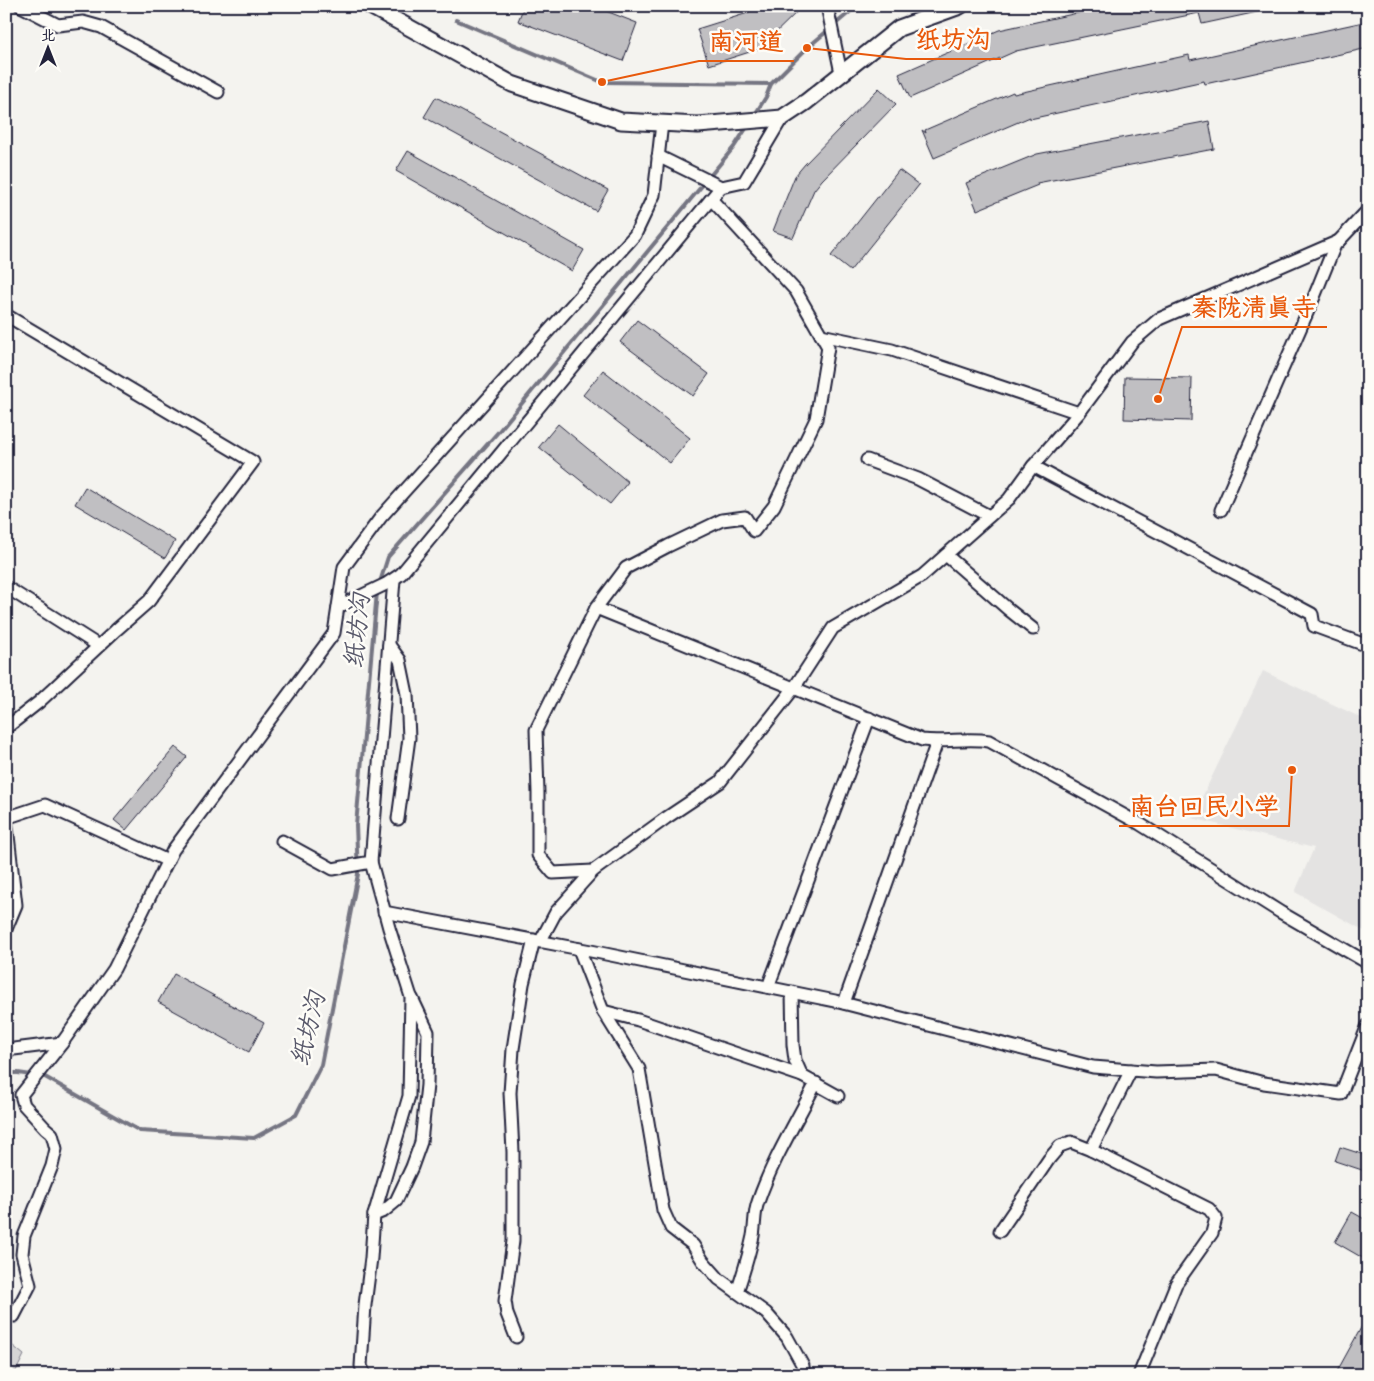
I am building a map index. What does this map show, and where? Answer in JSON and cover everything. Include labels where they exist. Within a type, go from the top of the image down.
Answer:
[{"type":"street","points":[[21,6],[58,25],[83,22],[101,27],[218,92]]},
{"type":"street","points":[[370,6],[512,84],[621,121],[698,125],[774,119],[841,74],[899,28],[960,6]]},
{"type":"street","points":[[827,6],[841,74]]},
{"type":"street","points":[[658,156],[717,185],[744,182],[774,119]]},
{"type":"street","points":[[14,1316],[30,1285],[22,1254],[24,1236],[52,1166],[56,1149],[52,1134],[24,1105],[21,1095],[62,1044],[114,969],[173,850],[334,633],[344,567],[381,517],[634,234],[654,195],[662,123]]},
{"type":"street","points":[[338,607],[390,582],[401,574],[710,198],[717,185]]},
{"type":"street","points":[[593,871],[552,874],[538,855],[536,730],[596,608],[626,568],[668,546],[722,520],[745,517],[754,531],[774,506],[816,419],[828,347],[796,291],[710,198]]},
{"type":"street","points":[[1221,510],[1335,246],[1368,210]]},
{"type":"street","points":[[516,1337],[507,1314],[505,1301],[513,1241],[513,1152],[510,1093],[513,1049],[523,984],[537,941],[556,912],[593,871],[666,818],[720,782],[794,688],[834,628],[922,576],[1009,499],[1033,466],[1079,413],[1132,342],[1159,319],[1339,241]]},
{"type":"street","points":[[6,314],[253,462],[149,601],[39,702],[6,728]]},
{"type":"street","points":[[821,335],[892,350],[1079,413]]},
{"type":"street","points":[[866,460],[918,479],[990,516]]},
{"type":"street","points":[[1033,466],[1312,614],[1314,626],[1368,646]]},
{"type":"street","points":[[946,555],[1033,629]]},
{"type":"street","points":[[374,1215],[396,1201],[412,1167],[421,1142],[427,1085],[428,1032],[411,997],[384,912],[360,864],[389,645],[390,582]]},
{"type":"street","points":[[6,587],[99,646]]},
{"type":"street","points":[[596,608],[922,740],[937,742],[976,739],[989,741],[1140,824],[1280,912],[1368,963]]},
{"type":"street","points":[[389,645],[400,660],[408,703],[409,738],[398,819]]},
{"type":"street","points":[[768,987],[868,718]]},
{"type":"street","points":[[844,1003],[937,742]]},
{"type":"street","points":[[6,929],[16,905],[6,818],[45,805],[168,861]]},
{"type":"street","points":[[282,840],[333,869],[360,864]]},
{"type":"street","points":[[384,912],[579,949],[844,1003],[1093,1067],[1156,1072],[1216,1070],[1264,1083],[1341,1094],[1368,1025]]},
{"type":"street","points":[[579,949],[603,1011],[638,1069],[663,1210],[671,1228],[693,1245],[703,1262],[719,1279],[766,1313],[786,1337],[803,1366],[804,1375]]},
{"type":"street","points":[[792,992],[793,1045],[802,1076]]},
{"type":"street","points":[[365,1375],[361,1366],[374,1215],[409,1096],[411,997]]},
{"type":"street","points":[[603,1011],[638,1020],[802,1076],[838,1096]]},
{"type":"street","points":[[6,1050],[62,1044]]},
{"type":"street","points":[[1091,1150],[1131,1070]]},
{"type":"street","points":[[738,1292],[752,1243],[757,1204],[773,1167],[816,1084]]},
{"type":"street","points":[[1000,1231],[1060,1146],[1071,1142],[1209,1208],[1216,1218],[1212,1233],[1176,1284],[1139,1375]]},
{"type":"shaded area","points":[[1263,671],[1368,721],[1368,933],[1295,892],[1314,848],[1192,818]]},
{"type":"shaded area","points":[[7,1341],[24,1355],[14,1375],[6,1375]]},
{"type":"building","points":[[524,6],[593,6],[637,23],[623,61],[518,21]]},
{"type":"building","points":[[754,6],[803,6],[759,49],[709,65],[697,29],[748,13]]},
{"type":"building","points":[[1110,6],[1262,6],[1262,11],[1202,24],[1199,13],[1016,51],[910,98],[899,74],[999,30]]},
{"type":"building","points":[[1368,21],[1368,48],[1205,84],[1204,81],[1030,119],[1030,117],[934,158],[922,130],[926,133],[925,130],[1013,92],[1014,94],[1189,55],[1190,60]]},
{"type":"building","points":[[879,88],[896,104],[814,190],[793,238],[773,231],[795,176]]},
{"type":"building","points":[[436,97],[608,190],[596,211],[424,117]]},
{"type":"building","points":[[1209,121],[1214,149],[1037,183],[1038,185],[977,210],[966,183],[1037,154]]},
{"type":"building","points":[[408,151],[584,250],[572,271],[396,171]]},
{"type":"building","points":[[899,170],[919,185],[850,271],[831,256]]},
{"type":"building","points":[[637,320],[709,374],[693,396],[620,342]]},
{"type":"building","points":[[603,370],[690,438],[670,463],[583,395]]},
{"type":"building","points":[[1125,377],[1192,378],[1191,421],[1124,419]]},
{"type":"building","points":[[558,424],[628,482],[610,504],[539,447]]},
{"type":"building","points":[[85,487],[175,541],[165,558],[75,504]]},
{"type":"building","points":[[175,747],[187,757],[126,830],[114,820]]},
{"type":"building","points":[[174,974],[264,1023],[249,1052],[158,1002]]},
{"type":"building","points":[[1340,1147],[1368,1156],[1368,1172],[1335,1161]]},
{"type":"building","points":[[1352,1212],[1368,1221],[1368,1261],[1335,1242]]},
{"type":"building","points":[[1368,1315],[1368,1375],[1335,1375]]},
{"type":"waterway","name":"纸坊沟","points":[[754,116],[766,97],[771,84],[807,48],[857,6]]},
{"type":"waterway","points":[[456,20],[602,82],[771,84]]},
{"type":"waterway","name":"纸坊沟","points":[[379,585],[388,557],[499,431],[734,147],[749,124]]},
{"type":"waterway","name":"纸坊沟","points":[[6,1073],[45,1077],[140,1131],[254,1138],[296,1115],[321,1065],[358,874],[356,825],[377,592]]},
{"type":"place","name":"纸坊沟","points":[[807,48]]},
{"type":"place","name":"南河道","points":[[602,82]]},
{"type":"place","name":"秦陇清真寺","points":[[1158,399]]},
{"type":"place","name":"南台回民小学","points":[[1292,770]]}]
